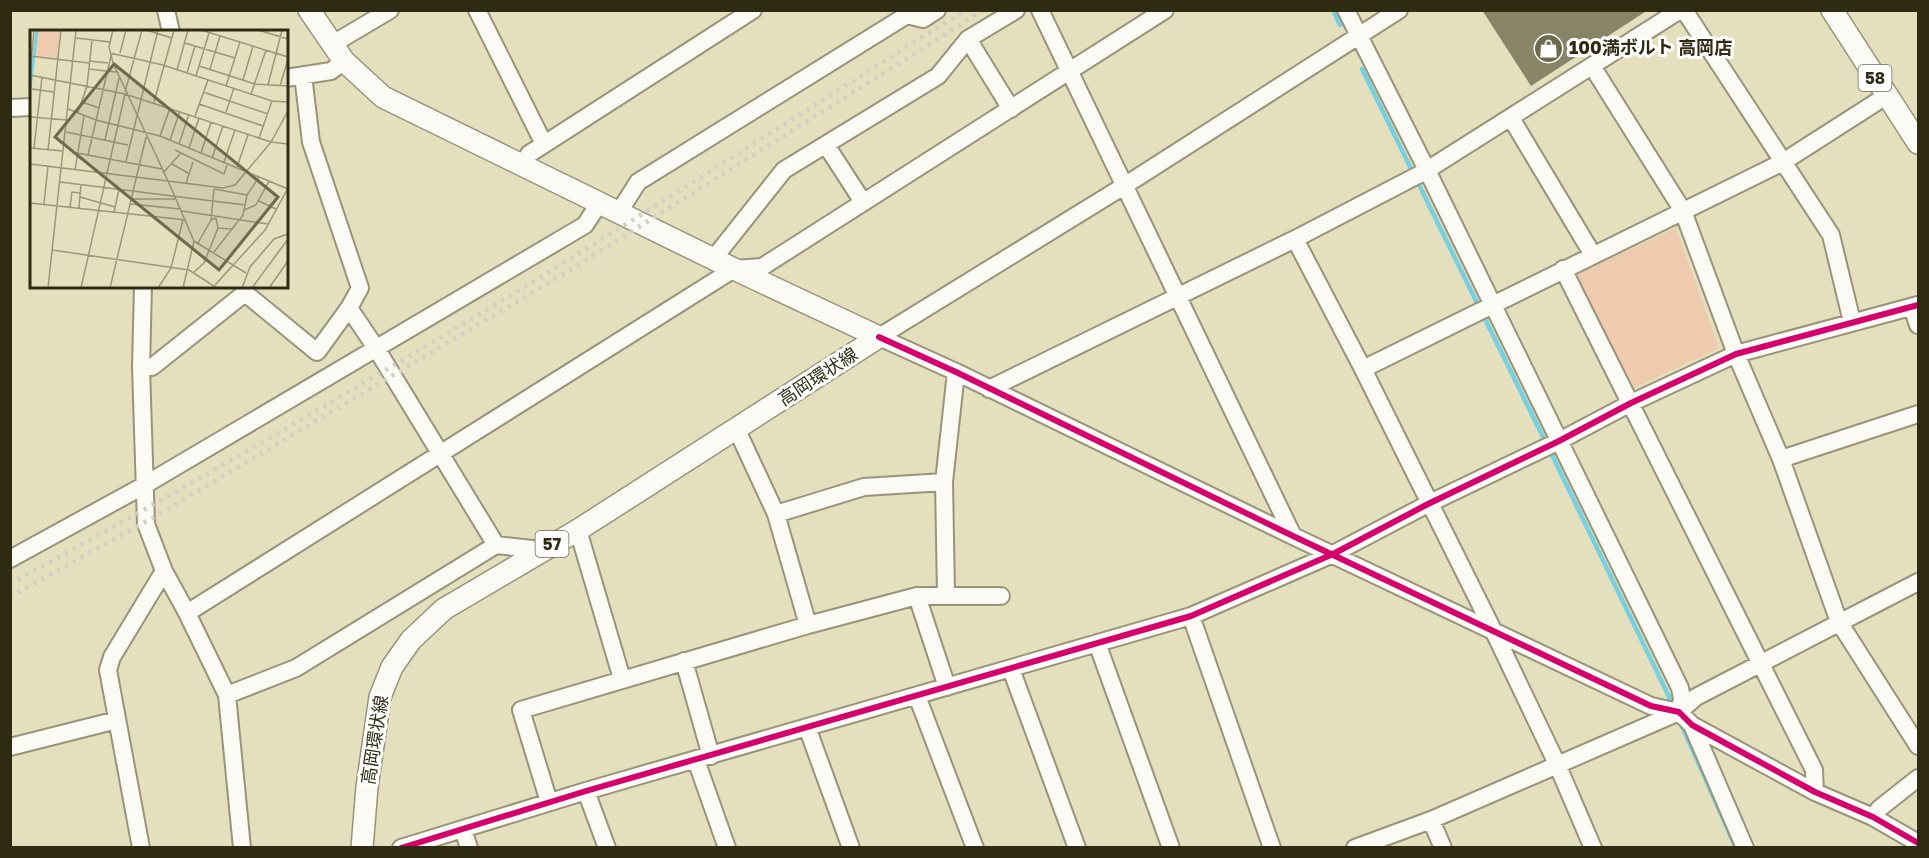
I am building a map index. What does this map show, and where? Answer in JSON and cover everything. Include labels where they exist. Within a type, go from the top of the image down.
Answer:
[{"type":"main road","name":"高岡環状線","points":[[309,10],[338,53],[383,96],[734,269],[879,337]]},
{"type":"main road","name":"58","points":[[1832,10],[1918,144]]},
{"type":"main road","name":"高岡環状線","points":[[362,848],[367,787],[380,698],[392,667],[411,640],[444,609],[578,530],[879,337]]},
{"type":"street","points":[[166,10],[171,30]]},
{"type":"street","points":[[141,367],[152,367],[243,290],[317,352],[349,308],[360,288],[311,142],[295,76],[331,71],[338,53],[390,10]]},
{"type":"street","points":[[477,10],[544,144]]},
{"type":"street","points":[[523,164],[529,154],[753,10]]},
{"type":"street","points":[[881,31],[886,10]]},
{"type":"street","points":[[619,212],[638,182],[907,15],[923,19],[937,10]]},
{"type":"street","points":[[714,258],[784,171],[938,76],[968,39],[1016,10]]},
{"type":"street","points":[[1040,10],[1293,536]]},
{"type":"street","points":[[187,614],[734,269],[762,267],[1165,10]]},
{"type":"street","points":[[1346,10],[1680,688],[1682,699],[1672,712]]},
{"type":"street","points":[[879,337],[1124,186],[1399,10]]},
{"type":"street","points":[[989,389],[1295,239],[1426,171],[1682,10],[1831,235],[1852,322]]},
{"type":"street","points":[[968,39],[1011,109]]},
{"type":"street","points":[[1592,66],[1683,211],[1736,354],[1781,459],[1839,622],[1918,746]]},
{"type":"street","points":[[1363,369],[1783,162],[1886,96]]},
{"type":"street","points":[[10,108],[30,106]]},
{"type":"street","points":[[1511,118],[1593,255]]},
{"type":"street","points":[[826,145],[863,202]]},
{"type":"street","points":[[10,559],[143,486],[585,225],[600,202]]},
{"type":"street","points":[[1295,239],[1363,369],[1428,504],[1494,632],[1557,764],[1593,848]]},
{"type":"street","points":[[1563,269],[1814,770],[1815,792]]},
{"type":"street","points":[[143,288],[141,367],[146,524],[164,571],[227,695],[242,848]]},
{"type":"street","points":[[401,848],[586,791],[1191,616],[1333,554],[1428,504],[1736,354],[1915,306],[1918,325]]},
{"type":"street","points":[[349,308],[376,348],[496,545]]},
{"type":"street","points":[[879,337],[1494,632],[1651,706],[1672,712],[1815,792],[1873,817],[1918,843]]},
{"type":"street","points":[[946,596],[944,482],[956,372]]},
{"type":"street","points":[[1781,459],[1918,414]]},
{"type":"street","points":[[737,430],[776,514],[808,625]]},
{"type":"street","points":[[776,514],[864,487],[944,482]]},
{"type":"street","points":[[578,530],[622,679]]},
{"type":"street","points":[[227,695],[296,668],[496,545],[541,550]]},
{"type":"street","points":[[141,848],[108,670],[112,657],[164,571]]},
{"type":"street","points":[[1355,848],[1431,820],[1672,712],[1760,663],[1918,582]]},
{"type":"street","points":[[917,596],[947,687]]},
{"type":"street","points":[[549,802],[521,710],[808,625],[917,596],[1001,596]]},
{"type":"street","points":[[1191,616],[1272,848]]},
{"type":"street","points":[[1097,643],[1171,848]]},
{"type":"street","points":[[684,662],[703,758],[727,848]]},
{"type":"street","points":[[1011,669],[1077,848]]},
{"type":"street","points":[[917,696],[975,848]]},
{"type":"street","points":[[10,747],[117,720]]},
{"type":"street","points":[[1692,724],[1745,848]]},
{"type":"street","points":[[807,727],[851,848]]},
{"type":"street","points":[[1873,817],[1880,808],[1918,778]]},
{"type":"street","points":[[586,791],[607,848]]},
{"type":"street","points":[[1431,820],[1443,848]]},
{"type":"street","points":[[463,829],[469,848]]},
{"type":"shaded area","points":[[1676,228],[1719,348],[1632,389],[1576,275]]},
{"type":"building","name":"100満ボルト 高岡店","points":[[1482,10],[1648,10],[1531,86]]},
{"type":"waterway","points":[[1333,10],[1340,25]]},
{"type":"waterway","points":[[1362,69],[1546,443]]},
{"type":"waterway","points":[[1550,451],[1673,705]]},
{"type":"waterway","points":[[1681,724],[1736,848]]},
{"type":"railway","points":[[10,584],[221,466],[498,303],[965,10]]},
{"type":"railway","points":[[10,597],[156,516],[572,269],[984,10]]},
{"type":"cycle path","points":[[401,848],[586,791],[1191,616],[1333,554],[1631,403],[1736,354],[1918,305]]},
{"type":"cycle path","points":[[879,337],[1651,706],[1679,712],[1692,725],[1815,792],[1873,817],[1918,843]]},
{"type":"place","name":"100満ボルト 高岡店","points":[[1548,48]]}]
